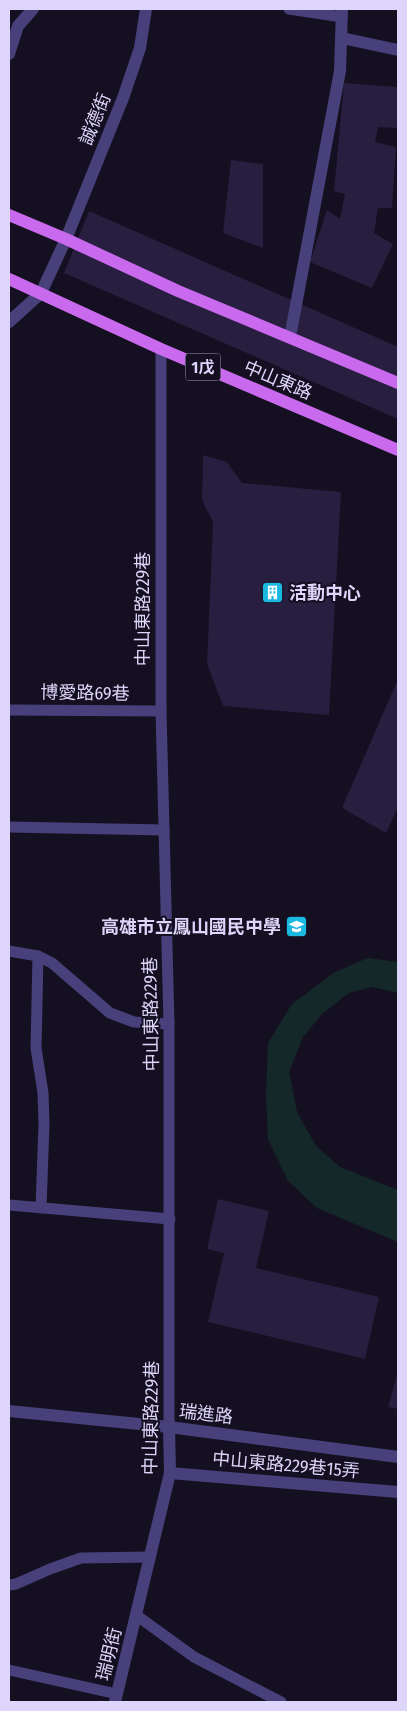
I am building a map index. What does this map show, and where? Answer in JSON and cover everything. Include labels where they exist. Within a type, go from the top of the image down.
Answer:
[{"type":"main road","points":[[9,215],[178,291],[398,383]]},
{"type":"main road","name":"中山東路","points":[[9,280],[161,349],[398,450]]},
{"type":"street","points":[[9,54],[18,26],[33,9]]},
{"type":"street","name":"誠德街","points":[[41,293],[66,239],[126,90],[140,48],[146,9]]},
{"type":"street","points":[[290,338],[340,71],[342,13]]},
{"type":"street","points":[[342,38],[398,50]]},
{"type":"street","points":[[9,322],[41,293]]},
{"type":"street","name":"瑞進路","points":[[9,1411],[169,1427],[398,1457]]},
{"type":"street","name":"中山東路229巷","points":[[136,1615],[170,1473],[169,1427]]},
{"type":"street","name":"中山東路229巷15弄","points":[[170,1473],[398,1492]]},
{"type":"street","name":"瑞明街","points":[[116,1698],[136,1615]]},
{"type":"lane","points":[[289,9],[342,13]]},
{"type":"lane","name":"中山東路229巷","points":[[161,349],[160,711],[169,1024],[169,1427]]},
{"type":"lane","name":"博愛路69巷","points":[[9,710],[160,711]]},
{"type":"lane","points":[[9,827],[164,830]]},
{"type":"lane","points":[[9,951],[38,956],[52,963],[110,1013],[134,1022],[169,1024]]},
{"type":"lane","points":[[38,956],[36,1048],[43,1093],[44,1124],[41,1208]]},
{"type":"lane","points":[[9,1205],[170,1219]]},
{"type":"lane","points":[[9,1585],[16,1584],[81,1558],[150,1557]]},
{"type":"lane","points":[[136,1615],[194,1657],[281,1702]]},
{"type":"lane","points":[[9,1670],[116,1698]]},
{"type":"green space","points":[[368,958],[398,962],[398,993],[372,987],[349,993],[323,1013],[303,1037],[289,1072],[297,1112],[316,1146],[340,1167],[398,1190],[398,1242],[317,1208],[288,1181],[268,1139],[266,1095],[268,1043],[292,1004],[335,972]]},
{"type":"building","points":[[344,83],[398,87],[398,128],[378,127],[375,142],[396,147],[392,208],[378,208],[374,233],[393,244],[372,288],[310,262],[327,210],[340,219],[345,194],[334,191]]},
{"type":"building","points":[[231,160],[263,164],[263,248],[223,233]]},
{"type":"building","points":[[89,211],[398,347],[398,419],[64,273]]},
{"type":"building","name":"活動中心","points":[[203,455],[227,462],[242,483],[341,492],[329,715],[223,706],[207,664],[213,522],[202,500]]},
{"type":"building","points":[[398,679],[398,807],[386,833],[342,808]]},
{"type":"building","points":[[218,1199],[269,1211],[256,1268],[379,1297],[365,1359],[208,1322],[224,1253],[207,1249]]},
{"type":"building","points":[[398,1371],[398,1409],[388,1407]]},
{"type":"place","name":"活動中心","points":[[273,593]]},
{"type":"place","name":"高雄市立鳳山國民中學","points":[[297,927]]}]
